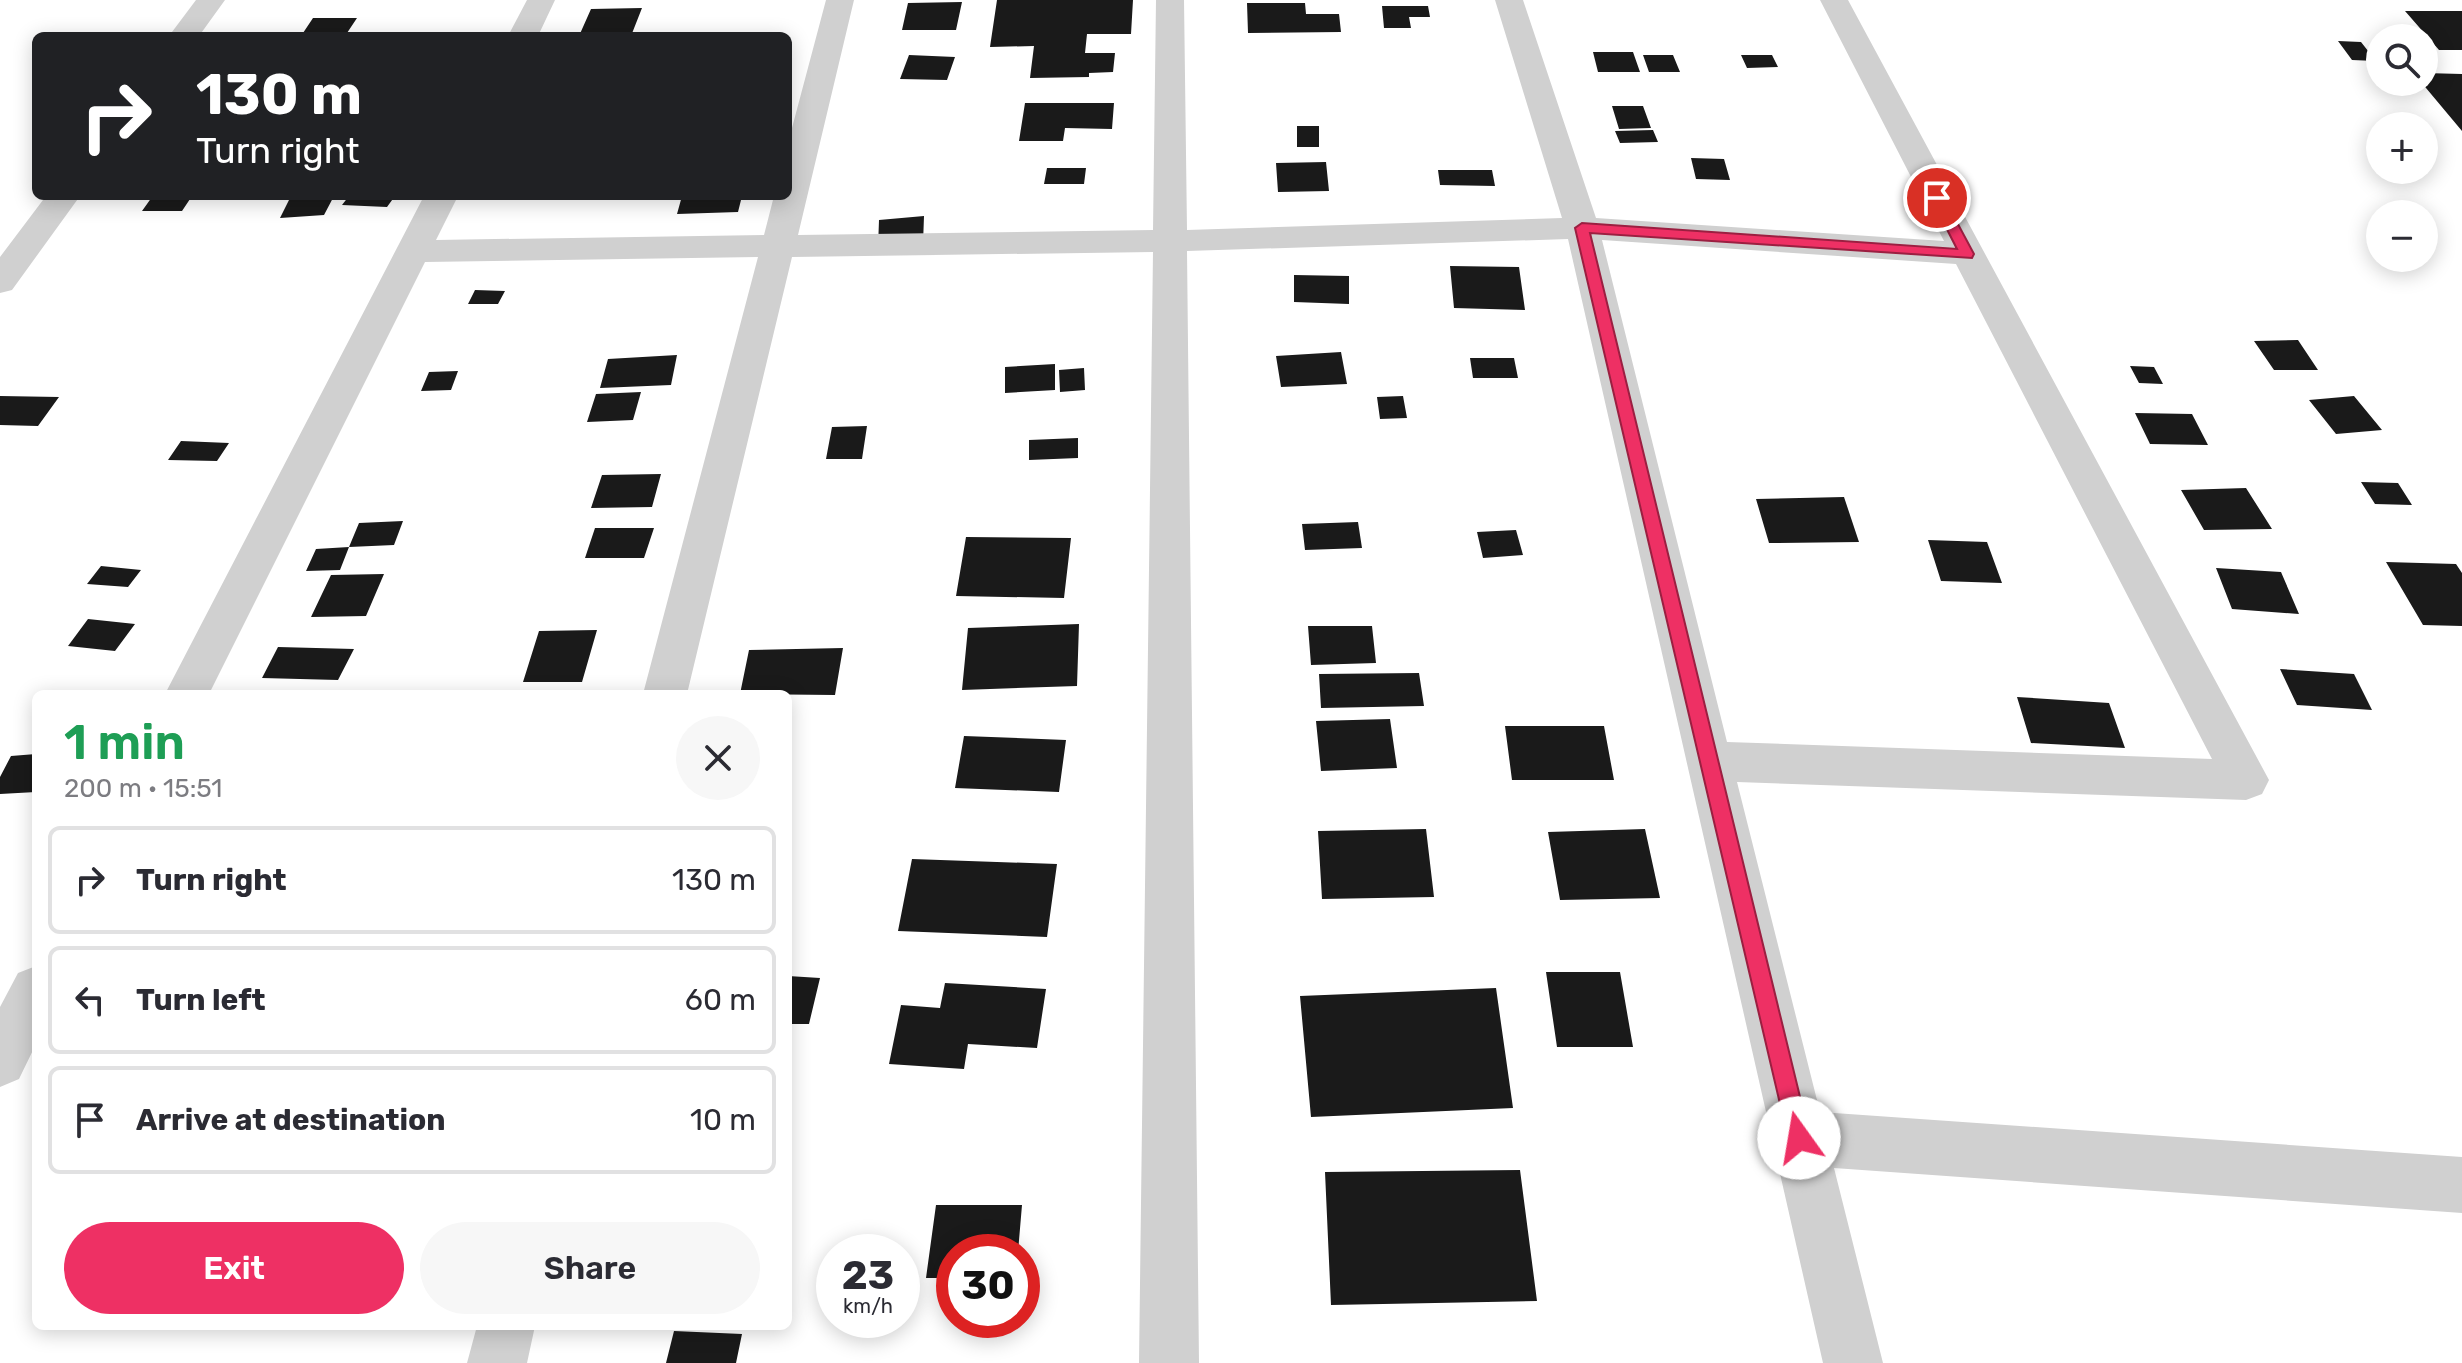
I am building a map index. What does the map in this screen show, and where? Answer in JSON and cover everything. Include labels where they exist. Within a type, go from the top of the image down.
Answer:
[{"type":"street","points":[[187,32],[211,0]]},
{"type":"street","points":[[525,32],[541,0]]},
{"type":"street","points":[[792,192],[840,0]]},
{"type":"street","points":[[1169,1363],[1170,0]]},
{"type":"street","points":[[1509,0],[1582,228],[1853,1363]]},
{"type":"street","points":[[1709,761],[2246,780],[1834,0]]},
{"type":"street","points":[[0,282],[60,200]]},
{"type":"street","points":[[189,690],[439,200]]},
{"type":"street","points":[[666,690],[790,200]]},
{"type":"street","points":[[413,251],[1170,241],[1582,228],[1967,254]]},
{"type":"street","points":[[0,1061],[32,998]]},
{"type":"street","points":[[1799,1138],[2462,1185]]},
{"type":"street","points":[[497,1363],[505,1330]]},
{"type":"building","points":[[997,0],[1133,0],[1131,34],[1087,34],[1085,53],[1115,53],[1113,72],[1089,73],[1089,77],[1030,78],[1034,46],[990,47]]},
{"type":"building","points":[[962,2],[956,30],[902,30],[908,3]]},
{"type":"building","points":[[1247,3],[1305,3],[1306,14],[1339,14],[1341,32],[1248,33]]},
{"type":"building","points":[[1382,6],[1428,6],[1430,17],[1409,17],[1411,28],[1384,28]]},
{"type":"building","points":[[642,8],[633,32],[581,32],[591,9]]},
{"type":"building","points":[[2405,11],[2462,11],[2462,50],[2439,50],[2438,24],[2416,24]]},
{"type":"building","points":[[313,18],[357,18],[348,32],[304,32]]},
{"type":"building","points":[[2338,41],[2361,42],[2366,48],[2366,61],[2352,60]]},
{"type":"building","points":[[1593,52],[1633,52],[1640,72],[1598,72]]},
{"type":"building","points":[[909,55],[955,57],[947,80],[900,79]]},
{"type":"building","points":[[1643,55],[1673,55],[1680,72],[1649,72]]},
{"type":"building","points":[[1741,55],[1772,55],[1778,67],[1747,68]]},
{"type":"building","points":[[2438,73],[2462,74],[2462,131],[2433,96],[2438,96]]},
{"type":"building","points":[[1025,103],[1114,103],[1112,129],[1065,128],[1063,141],[1019,141]]},
{"type":"building","points":[[1612,106],[1643,106],[1651,128],[1619,129]]},
{"type":"building","points":[[1297,126],[1319,126],[1319,147],[1297,147]]},
{"type":"building","points":[[1653,130],[1658,142],[1620,143],[1615,131]]},
{"type":"building","points":[[1691,158],[1724,159],[1730,180],[1696,179]]},
{"type":"building","points":[[1326,162],[1329,191],[1278,192],[1276,163]]},
{"type":"building","points":[[1047,168],[1086,168],[1084,184],[1044,184]]},
{"type":"building","points":[[1438,170],[1492,170],[1495,186],[1440,185]]},
{"type":"building","points":[[150,200],[189,200],[182,211],[142,211]]},
{"type":"building","points":[[289,200],[332,200],[324,215],[280,218]]},
{"type":"building","points":[[346,200],[392,200],[387,207],[342,205]]},
{"type":"building","points":[[681,200],[741,200],[738,212],[677,214]]},
{"type":"building","points":[[924,216],[923,244],[878,248],[879,220]]},
{"type":"building","points":[[1450,266],[1519,267],[1525,310],[1454,308]]},
{"type":"building","points":[[1294,275],[1349,276],[1349,304],[1294,302]]},
{"type":"building","points":[[475,290],[505,291],[498,304],[468,304]]},
{"type":"building","points":[[2298,340],[2318,370],[2274,370],[2254,341]]},
{"type":"building","points":[[1341,352],[1347,384],[1281,387],[1276,356]]},
{"type":"building","points":[[677,355],[671,385],[600,388],[608,359]]},
{"type":"building","points":[[1470,358],[1514,358],[1518,378],[1473,378]]},
{"type":"building","points":[[1055,364],[1055,390],[1005,393],[1005,367]]},
{"type":"building","points":[[2130,366],[2154,367],[2163,384],[2139,383]]},
{"type":"building","points":[[1084,368],[1085,390],[1060,392],[1059,370]]},
{"type":"building","points":[[458,371],[451,390],[421,391],[429,372]]},
{"type":"building","points":[[641,392],[633,420],[587,422],[596,394]]},
{"type":"building","points":[[0,396],[59,397],[38,426],[0,425]]},
{"type":"building","points":[[1403,396],[1407,418],[1380,419],[1377,397]]},
{"type":"building","points":[[2354,396],[2382,430],[2336,434],[2309,400]]},
{"type":"building","points":[[2135,413],[2192,414],[2208,445],[2150,444]]},
{"type":"building","points":[[867,426],[862,459],[826,459],[832,427]]},
{"type":"building","points":[[1078,438],[1078,458],[1029,460],[1029,440]]},
{"type":"building","points":[[181,441],[229,443],[217,461],[168,460]]},
{"type":"building","points":[[661,474],[652,507],[591,508],[602,475]]},
{"type":"building","points":[[2361,482],[2398,483],[2412,505],[2375,504]]},
{"type":"building","points":[[2246,488],[2272,529],[2204,530],[2181,490]]},
{"type":"building","points":[[1844,497],[1859,542],[1769,543],[1756,499]]},
{"type":"building","points":[[403,521],[394,545],[349,547],[359,523]]},
{"type":"building","points":[[1358,522],[1362,548],[1305,550],[1302,524]]},
{"type":"building","points":[[595,528],[654,528],[644,558],[585,558]]},
{"type":"building","points":[[1516,530],[1523,555],[1483,558],[1477,532]]},
{"type":"building","points":[[966,537],[1071,538],[1064,598],[956,596]]},
{"type":"building","points":[[1928,540],[1987,542],[2002,583],[1941,581]]},
{"type":"building","points":[[349,547],[340,570],[306,571],[316,549]]},
{"type":"building","points":[[2386,562],[2456,564],[2462,573],[2462,626],[2423,625]]},
{"type":"building","points":[[101,566],[141,570],[128,587],[87,584]]},
{"type":"building","points":[[2216,568],[2281,572],[2299,614],[2232,609]]},
{"type":"building","points":[[384,574],[366,616],[311,617],[331,575]]},
{"type":"building","points":[[88,619],[135,624],[115,651],[68,646]]},
{"type":"building","points":[[1079,624],[1077,686],[962,690],[968,628]]},
{"type":"building","points":[[1308,626],[1372,626],[1376,663],[1311,665]]},
{"type":"building","points":[[597,630],[582,682],[523,682],[539,631]]},
{"type":"building","points":[[278,647],[354,649],[338,680],[262,678]]},
{"type":"building","points":[[843,648],[835,695],[792,695],[792,690],[741,690],[749,650]]},
{"type":"building","points":[[2280,669],[2354,674],[2372,710],[2297,705]]},
{"type":"building","points":[[1419,673],[1424,706],[1321,708],[1319,674]]},
{"type":"building","points":[[2017,697],[2109,703],[2125,748],[2031,743]]},
{"type":"building","points":[[1390,719],[1397,768],[1321,771],[1316,721]]},
{"type":"building","points":[[1505,726],[1604,726],[1614,780],[1512,780]]},
{"type":"building","points":[[964,736],[1066,740],[1059,792],[955,788]]},
{"type":"building","points":[[32,754],[32,792],[0,794],[0,777],[11,756]]},
{"type":"building","points":[[1426,829],[1434,897],[1322,899],[1318,831]]},
{"type":"building","points":[[1645,829],[1660,898],[1560,900],[1548,832]]},
{"type":"building","points":[[912,859],[1057,864],[1047,937],[898,931]]},
{"type":"building","points":[[1546,972],[1620,972],[1633,1047],[1557,1047]]},
{"type":"building","points":[[792,976],[820,978],[809,1024],[792,1024]]},
{"type":"building","points":[[945,983],[1046,989],[1037,1048],[968,1044],[964,1069],[889,1064],[901,1005],[940,1008]]},
{"type":"building","points":[[1496,988],[1513,1108],[1311,1117],[1300,996]]},
{"type":"building","points":[[1520,1170],[1537,1301],[1331,1305],[1325,1172]]},
{"type":"building","points":[[936,1205],[1022,1205],[1020,1234],[936,1234],[936,1278],[926,1278]]},
{"type":"building","points":[[674,1331],[742,1334],[736,1363],[666,1363]]},
{"type":"route","points":[[1799,1138],[1582,228],[1967,254],[1937,198]]}]
